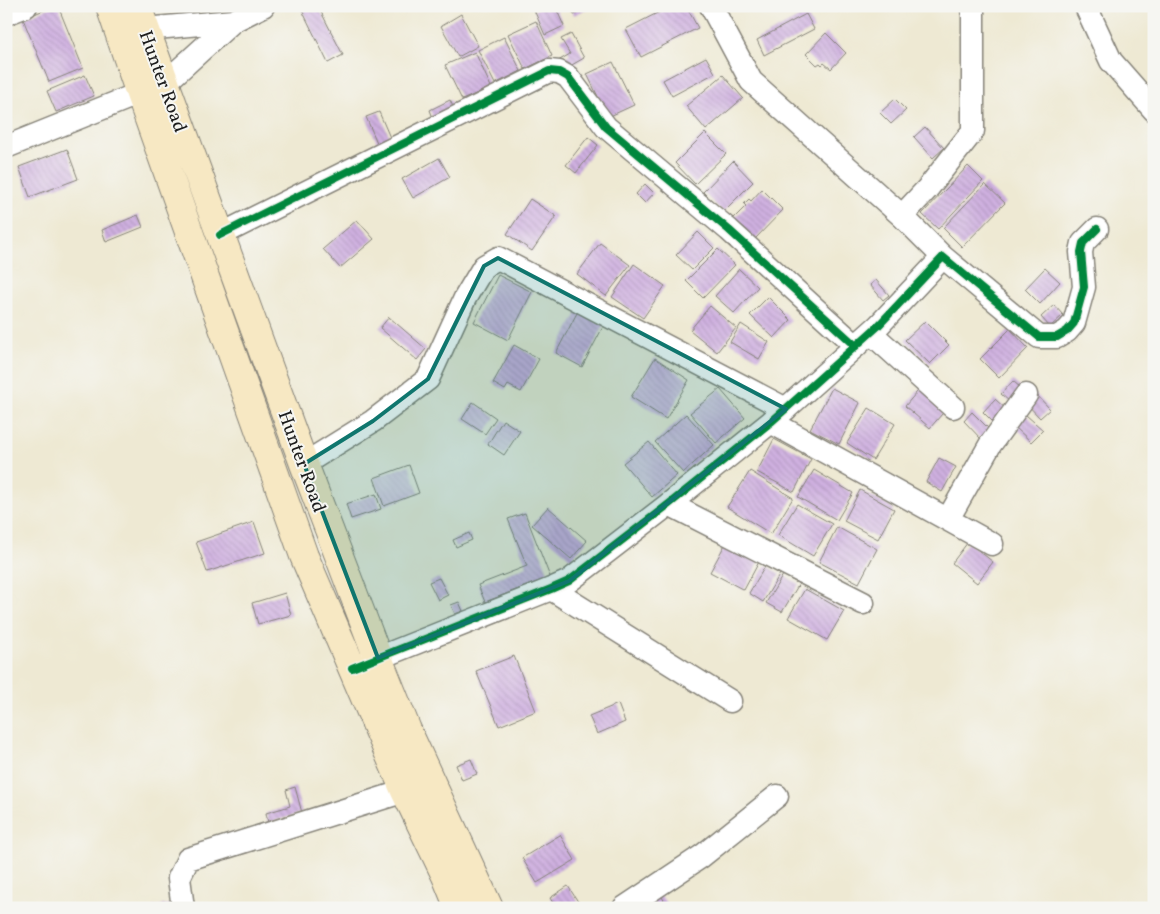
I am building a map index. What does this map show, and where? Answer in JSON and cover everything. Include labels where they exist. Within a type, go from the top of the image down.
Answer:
[{"type":"main road","name":"Hunter Road","points":[[110,6],[134,24],[165,83],[304,464],[378,658],[407,730],[489,908]]},
{"type":"main road","name":"Hunter Road","points":[[134,24],[140,94],[304,556],[405,792],[446,876],[459,908]]},
{"type":"street","points":[[6,14],[26,6]]},
{"type":"street","points":[[6,147],[165,83],[233,21],[264,6]]},
{"type":"street","points":[[711,6],[751,81],[902,216],[943,257],[1039,337],[1058,337],[1074,323],[1084,287],[1081,252],[1083,243],[1097,229]]},
{"type":"street","points":[[902,216],[928,188],[973,131],[973,6]]},
{"type":"street","points":[[1087,6],[1111,61],[1154,110]]},
{"type":"street","points":[[134,24],[233,21]]},
{"type":"street","points":[[220,234],[549,71],[559,72],[568,77],[606,127],[863,340],[953,407]]},
{"type":"street","points":[[352,668],[569,581],[670,504],[779,416],[863,340],[943,257]]},
{"type":"street","points":[[304,464],[373,421],[428,379],[474,282],[484,266],[498,258],[779,416],[992,544]]},
{"type":"street","points":[[948,519],[990,446],[1026,395]]},
{"type":"street","points":[[670,504],[863,603]]},
{"type":"street","points":[[551,589],[730,701]]},
{"type":"street","points":[[183,908],[179,878],[188,859],[405,792]]},
{"type":"street","points":[[624,908],[702,856],[777,796]]},
{"type":"highlighted area","points":[[498,258],[786,409],[569,581],[378,658],[304,464],[373,421],[428,379],[484,266]]},
{"type":"building","points":[[53,6],[58,6],[83,68],[49,82],[23,19]]},
{"type":"building","points":[[305,6],[318,6],[343,55],[328,63],[301,8]]},
{"type":"building","points":[[543,6],[555,6],[564,26],[545,35],[534,10]]},
{"type":"building","points":[[570,6],[593,6],[574,15]]},
{"type":"building","points":[[671,6],[686,6],[698,28],[641,57],[626,29]]},
{"type":"building","points":[[461,14],[478,46],[458,57],[441,26]]},
{"type":"building","points":[[806,14],[814,29],[764,55],[757,40]]},
{"type":"building","points":[[536,21],[552,56],[525,69],[508,34]]},
{"type":"building","points":[[826,33],[846,53],[831,69],[824,63],[817,65],[806,54]]},
{"type":"building","points":[[571,34],[584,58],[563,70],[558,61],[570,54],[561,39]]},
{"type":"building","points":[[504,37],[521,71],[495,84],[478,50]]},
{"type":"building","points":[[475,52],[491,87],[462,100],[445,65]]},
{"type":"building","points":[[706,57],[715,73],[672,96],[663,80]]},
{"type":"building","points":[[613,62],[634,105],[608,117],[587,74]]},
{"type":"building","points":[[85,75],[94,96],[56,112],[47,91]]},
{"type":"building","points":[[723,75],[743,98],[706,130],[686,106]]},
{"type":"building","points":[[895,99],[906,110],[891,124],[880,113]]},
{"type":"building","points":[[450,100],[454,109],[433,118],[430,110]]},
{"type":"building","points":[[379,112],[391,140],[378,145],[366,117]]},
{"type":"building","points":[[925,127],[944,148],[933,158],[914,137]]},
{"type":"building","points":[[705,133],[726,154],[695,184],[675,163]]},
{"type":"building","points":[[588,137],[598,145],[576,173],[566,165]]},
{"type":"building","points":[[67,149],[78,179],[30,197],[19,167]]},
{"type":"building","points":[[439,158],[450,177],[413,198],[402,179]]},
{"type":"building","points":[[733,161],[753,182],[723,212],[703,192]]},
{"type":"building","points":[[968,166],[983,181],[938,229],[922,214]]},
{"type":"building","points":[[645,184],[654,193],[645,203],[636,194]]},
{"type":"building","points":[[985,184],[1005,203],[962,247],[943,228]]},
{"type":"building","points":[[762,189],[783,210],[754,240],[733,219],[746,206],[744,204],[749,199],[751,201]]},
{"type":"building","points":[[530,199],[556,216],[532,251],[507,234]]},
{"type":"building","points":[[138,215],[143,227],[106,242],[102,230]]},
{"type":"building","points":[[357,220],[374,239],[340,268],[323,249]]},
{"type":"building","points":[[698,232],[714,248],[692,270],[676,255]]},
{"type":"building","points":[[600,243],[630,265],[606,296],[577,274]]},
{"type":"building","points":[[718,249],[735,265],[703,298],[686,281]]},
{"type":"building","points":[[634,264],[665,286],[643,318],[612,297]]},
{"type":"building","points":[[1045,268],[1060,282],[1040,304],[1025,289]]},
{"type":"building","points":[[739,269],[758,287],[734,313],[715,296]]},
{"type":"building","points":[[498,275],[532,292],[508,340],[474,322]]},
{"type":"building","points":[[876,280],[889,295],[883,300],[870,285]]},
{"type":"building","points":[[768,297],[791,320],[774,338],[750,315]]},
{"type":"building","points":[[1054,305],[1063,315],[1050,327],[1041,317]]},
{"type":"building","points":[[710,306],[736,328],[717,352],[690,330]]},
{"type":"building","points":[[578,311],[604,325],[582,367],[556,353]]},
{"type":"building","points":[[389,317],[426,349],[417,360],[380,328]]},
{"type":"building","points":[[925,321],[949,345],[930,364],[905,340]]},
{"type":"building","points":[[741,324],[769,342],[759,359],[730,342]]},
{"type":"building","points":[[1010,329],[1028,348],[999,378],[980,359]]},
{"type":"building","points":[[514,345],[539,359],[521,392],[508,385],[505,390],[493,383]]},
{"type":"building","points":[[655,358],[689,380],[666,419],[631,397]]},
{"type":"building","points":[[1013,381],[1022,389],[1010,402],[1001,394]]},
{"type":"building","points":[[923,385],[948,407],[930,428],[905,406]]},
{"type":"building","points":[[832,388],[860,403],[839,444],[810,429]]},
{"type":"building","points":[[720,389],[745,418],[716,443],[690,413]]},
{"type":"building","points":[[1034,392],[1050,409],[1040,418],[1024,401]]},
{"type":"building","points":[[995,399],[1006,409],[993,422],[983,412]]},
{"type":"building","points":[[473,402],[496,418],[485,434],[462,419]]},
{"type":"building","points":[[869,408],[895,424],[873,460],[847,443]]},
{"type":"building","points":[[972,412],[990,430],[981,439],[964,421]]},
{"type":"building","points":[[686,414],[714,445],[683,473],[655,442]]},
{"type":"building","points":[[1026,415],[1043,430],[1031,442],[1015,427]]},
{"type":"building","points":[[503,420],[520,431],[504,455],[488,444]]},
{"type":"building","points":[[774,439],[811,459],[794,492],[757,472]]},
{"type":"building","points":[[649,442],[677,475],[652,497],[623,463]]},
{"type":"building","points":[[939,458],[956,467],[942,492],[926,482]]},
{"type":"building","points":[[409,465],[419,493],[384,506],[374,478]]},
{"type":"building","points":[[814,470],[853,493],[837,520],[798,497]]},
{"type":"building","points":[[750,471],[793,498],[771,534],[727,507]]},
{"type":"building","points":[[860,490],[894,509],[878,539],[844,521]]},
{"type":"building","points":[[376,494],[381,509],[351,519],[346,504]]},
{"type":"building","points":[[797,504],[832,524],[813,556],[778,535]]},
{"type":"building","points":[[548,507],[587,541],[571,559],[532,525]]},
{"type":"building","points":[[525,513],[550,577],[485,602],[478,585],[527,566],[508,519]]},
{"type":"building","points":[[254,522],[265,553],[207,572],[196,542]]},
{"type":"building","points":[[837,527],[877,549],[859,583],[819,562]]},
{"type":"building","points":[[469,533],[472,540],[456,547],[453,540]]},
{"type":"building","points":[[728,539],[761,558],[744,590],[710,572]]},
{"type":"building","points":[[968,542],[993,562],[977,583],[952,563]]},
{"type":"building","points":[[766,565],[780,574],[763,602],[749,593]]},
{"type":"building","points":[[783,575],[799,584],[782,612],[766,603]]},
{"type":"building","points":[[439,578],[448,595],[438,600],[429,582]]},
{"type":"building","points":[[805,589],[844,611],[827,640],[788,618]]},
{"type":"building","points":[[285,593],[291,615],[258,624],[252,603]]},
{"type":"building","points":[[459,602],[463,611],[455,614],[451,605]]},
{"type":"building","points":[[514,656],[536,711],[499,726],[476,671]]},
{"type":"building","points":[[618,704],[625,722],[597,734],[589,716]]},
{"type":"building","points":[[471,759],[477,774],[462,780],[456,765]]},
{"type":"building","points":[[295,787],[302,813],[268,823],[266,813],[290,806],[286,790]]},
{"type":"building","points":[[560,835],[575,860],[537,883],[522,858]]},
{"type":"building","points":[[568,886],[582,908],[556,908],[550,898]]},
{"type":"building","points":[[660,894],[669,908],[641,908]]},
{"type":"building","points":[[171,904],[171,908],[152,907]]},
{"type":"cycle path","points":[[220,235],[549,71],[559,72],[568,77],[606,127],[729,230],[856,346]]},
{"type":"cycle path","points":[[352,668],[569,581],[771,422],[878,326],[943,257],[1039,337],[1057,337],[1067,331],[1074,323],[1084,287],[1081,252],[1083,243],[1097,229]]}]
